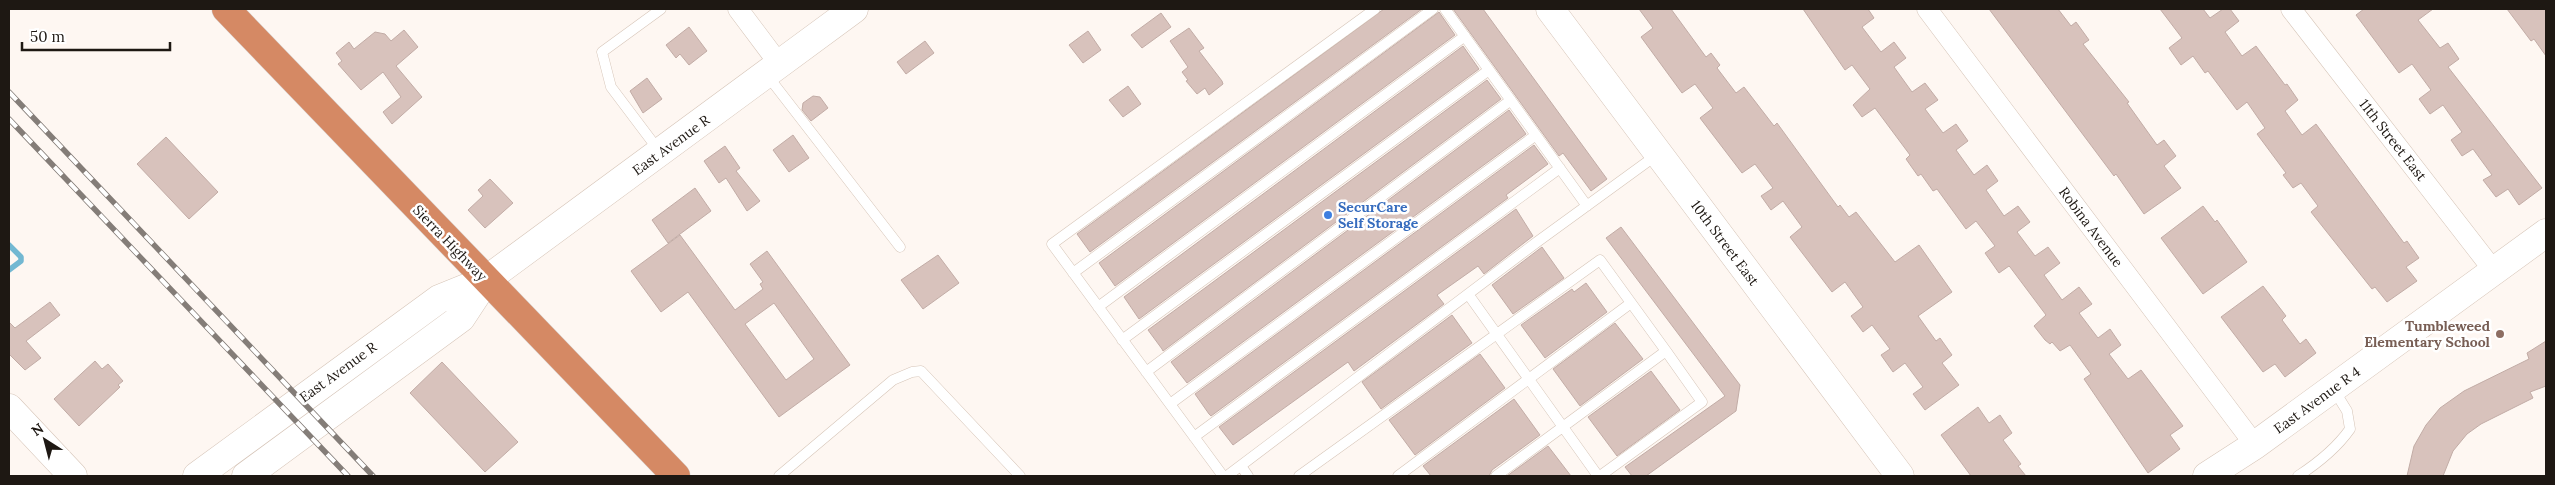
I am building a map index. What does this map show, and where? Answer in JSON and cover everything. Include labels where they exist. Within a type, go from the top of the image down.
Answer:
[{"type":"highway","name":"Sierra Highway","points":[[226,9],[676,476]]},
{"type":"street","points":[[738,9],[773,70]]},
{"type":"street","name":"East Avenue R","points":[[197,476],[439,299],[486,280],[854,9]]},
{"type":"street","name":"10th Street East","points":[[1550,9],[1900,476]]},
{"type":"street","name":"Robina Avenue","points":[[1927,9],[2254,445]]},
{"type":"street","name":"11th Street East","points":[[2291,9],[2494,271]]},
{"type":"street","name":"East Avenue R 4","points":[[2207,476],[2254,445],[2546,233]]},
{"type":"street","name":"East Avenue R","points":[[246,476],[461,318],[486,280]]},
{"type":"street","points":[[9,408],[73,476]]},
{"type":"lane","points":[[1223,476],[1052,244],[1375,9]]},
{"type":"lane","points":[[1073,274],[1433,9]]},
{"type":"lane","points":[[1445,9],[1587,206]]},
{"type":"lane","points":[[655,10],[602,52],[611,87],[661,152]]},
{"type":"lane","points":[[1098,307],[1465,36]]},
{"type":"lane","points":[[773,70],[900,247]]},
{"type":"lane","points":[[1122,340],[1489,70]]},
{"type":"lane","points":[[1146,372],[1511,100]]},
{"type":"lane","points":[[1170,404],[1536,135]]},
{"type":"lane","points":[[1227,476],[1468,294],[1658,154]]},
{"type":"lane","points":[[1194,438],[1560,168]]},
{"type":"lane","points":[[1299,476],[1496,333],[1600,260],[1702,402],[1599,476],[1562,427],[1528,378],[1496,333],[1468,294]]},
{"type":"lane","points":[[1398,476],[1631,303]]},
{"type":"lane","points":[[1496,476],[1666,351]]},
{"type":"lane","points":[[778,476],[893,380],[912,372],[921,371],[1020,476]]},
{"type":"lane","points":[[2298,476],[2316,464],[2340,443],[2350,429],[2347,411],[2333,388]]},
{"type":"lane","points":[[1241,466],[1248,476]]},
{"type":"building","points":[[1384,9],[1422,9],[1090,252],[1077,234]]},
{"type":"building","points":[[1453,9],[1483,9],[1607,179],[1591,191],[1563,153],[1559,156]]},
{"type":"building","points":[[1639,9],[1671,9],[1706,57],[1711,53],[1720,65],[1717,68],[1736,93],[1744,87],[1774,126],[1777,123],[1838,207],[1840,205],[1849,217],[1856,212],[1895,262],[1919,245],[1952,292],[1918,316],[1936,341],[1940,338],[1952,355],[1942,363],[1959,385],[1925,410],[1913,394],[1923,387],[1905,363],[1893,372],[1881,355],[1890,349],[1872,325],[1863,332],[1851,316],[1863,307],[1845,282],[1832,292],[1790,237],[1802,227],[1783,201],[1771,210],[1761,196],[1773,188],[1755,164],[1742,173],[1700,118],[1713,108],[1695,84],[1682,93],[1641,37],[1653,28]]},
{"type":"building","points":[[1803,9],[1868,9],[1874,18],[1862,27],[1881,52],[1894,42],[1906,58],[1894,67],[1912,92],[1925,83],[1938,100],[1925,109],[1943,133],[1956,124],[1968,141],[1956,150],[1974,175],[1987,165],[1998,181],[1986,190],[2004,216],[2018,206],[2030,222],[2017,232],[2035,256],[2048,247],[2060,263],[2044,275],[2062,300],[2079,287],[2092,304],[2079,313],[2098,338],[2110,329],[2121,345],[2109,354],[2128,379],[2141,370],[2183,426],[2170,435],[2180,449],[2148,473],[2084,379],[2091,374],[2070,345],[2060,351],[2052,342],[2050,344],[2045,340],[2034,326],[2046,315],[2009,266],[1999,273],[1985,253],[1995,246],[1976,221],[1966,229],[1937,189],[1933,191],[1921,174],[1918,176],[1906,159],[1910,155],[1875,108],[1862,117],[1853,105],[1870,89],[1852,65],[1845,70]]},
{"type":"building","points":[[1989,9],[2058,9],[2071,26],[2076,22],[2089,40],[2083,44],[2129,102],[2127,103],[2157,145],[2164,140],[2176,156],[2164,166],[2181,188],[2144,214],[2116,174],[2114,176]]},
{"type":"building","points":[[2160,9],[2203,9],[2210,18],[2223,9],[2230,9],[2239,21],[2225,32],[2242,56],[2256,46],[2285,85],[2287,84],[2298,100],[2285,111],[2302,135],[2316,124],[2404,243],[2407,241],[2419,258],[2406,267],[2417,281],[2387,302],[2375,287],[2372,289],[2311,212],[2318,206],[2301,183],[2293,188],[2283,175],[2286,173],[2257,134],[2265,128],[2247,102],[2237,110],[2208,71],[2205,73],[2193,56],[2181,65],[2169,48],[2182,38]]},
{"type":"building","points":[[2364,9],[2433,9],[2418,20],[2440,48],[2448,43],[2459,59],[2448,67],[2542,188],[2519,205],[2508,189],[2496,197],[2483,180],[2492,175],[2473,149],[2462,156],[2451,140],[2462,132],[2443,105],[2430,114],[2419,99],[2431,90],[2412,64],[2399,73],[2356,15]]},
{"type":"building","points":[[2507,9],[2546,9],[2546,56],[2534,39],[2531,41]]},
{"type":"building","points":[[1439,12],[1455,35],[1115,286],[1099,263]]},
{"type":"building","points":[[1161,13],[1171,27],[1142,48],[1131,35]]},
{"type":"building","points":[[689,27],[707,51],[689,65],[680,54],[676,58],[666,45]]},
{"type":"building","points":[[1189,28],[1204,48],[1199,51],[1223,84],[1209,95],[1205,88],[1197,94],[1186,81],[1188,80],[1182,72],[1188,67],[1170,41]]},
{"type":"building","points":[[404,30],[418,47],[396,66],[422,97],[392,124],[383,112],[401,97],[383,72],[361,90],[338,64],[342,61],[336,53],[349,42],[354,49],[375,32],[385,34],[391,41]]},
{"type":"building","points":[[1088,31],[1101,50],[1083,63],[1069,45]]},
{"type":"building","points":[[925,41],[934,53],[906,74],[897,62]]},
{"type":"building","points":[[1463,46],[1479,69],[1139,319],[1124,297]]},
{"type":"building","points":[[647,78],[662,99],[643,113],[630,91]]},
{"type":"building","points":[[1487,80],[1501,99],[1163,351],[1148,330]]},
{"type":"building","points":[[1128,86],[1141,104],[1123,117],[1109,100]]},
{"type":"building","points":[[813,96],[820,97],[828,108],[811,121],[802,110],[803,103]]},
{"type":"building","points":[[1509,110],[1526,134],[1187,383],[1171,362]]},
{"type":"building","points":[[793,135],[809,158],[789,172],[773,150]]},
{"type":"building","points":[[166,137],[218,192],[189,219],[137,164]]},
{"type":"building","points":[[1534,145],[1548,164],[1506,195],[1508,198],[1211,416],[1209,414],[1195,394]]},
{"type":"building","points":[[725,146],[740,168],[736,171],[760,201],[747,211],[726,178],[719,183],[704,161]]},
{"type":"building","points":[[490,179],[513,203],[485,228],[468,210],[483,196],[478,190]]},
{"type":"building","points":[[695,188],[711,211],[668,243],[652,220]]},
{"type":"building","points":[[2203,206],[2215,222],[2217,220],[2247,262],[2203,294],[2161,238]]},
{"type":"building","points":[[1516,209],[1533,236],[1484,274],[1478,266],[1437,295],[1444,304],[1354,371],[1348,362],[1233,445],[1219,427]]},
{"type":"building","points":[[1621,227],[1740,385],[1736,411],[1646,476],[1632,476],[1625,467],[1725,396],[1606,238]]},
{"type":"building","points":[[680,235],[735,310],[763,289],[760,284],[763,282],[750,264],[767,251],[850,365],[779,417],[688,292],[661,312],[631,271]],"holes":[[[774,303],[814,359],[786,380],[745,324]]]},
{"type":"building","points":[[1542,247],[1564,278],[1513,314],[1492,285]]},
{"type":"building","points":[[938,255],[959,283],[923,309],[901,280]]},
{"type":"building","points":[[1586,283],[1607,312],[1545,358],[1521,325],[1572,289],[1574,292]]},
{"type":"building","points":[[2263,286],[2286,316],[2282,320],[2300,344],[2306,339],[2316,353],[2285,377],[2275,364],[2263,372],[2221,317]]},
{"type":"building","points":[[50,302],[60,315],[26,341],[41,358],[25,370],[9,354],[9,322],[15,328]]},
{"type":"building","points":[[1452,315],[1472,343],[1381,409],[1362,382]]},
{"type":"building","points":[[1615,323],[1643,359],[1580,406],[1553,369]]},
{"type":"building","points":[[2546,341],[2546,386],[2530,392],[2533,398],[2481,424],[2467,434],[2453,451],[2443,476],[2407,476],[2414,446],[2426,425],[2440,408],[2464,391],[2529,359],[2527,353]]},
{"type":"building","points":[[1480,354],[1505,388],[1415,455],[1389,420]]},
{"type":"building","points":[[95,361],[102,369],[108,364],[123,381],[118,385],[120,387],[79,426],[54,399]]},
{"type":"building","points":[[442,362],[518,442],[485,472],[410,393]]},
{"type":"building","points":[[1651,371],[1680,410],[1617,456],[1588,417]]},
{"type":"building","points":[[1514,399],[1540,435],[1492,470],[1489,476],[1431,476],[1423,466]]},
{"type":"building","points":[[1978,407],[1989,423],[2000,415],[2012,433],[2003,440],[2021,464],[2018,466],[2026,476],[1971,476],[1941,435]]},
{"type":"building","points":[[1548,446],[1571,476],[1507,476]]},
{"type":"waterway","points":[[9,245],[21,257],[21,261],[9,270]]},
{"type":"railway","points":[[9,92],[373,476]]},
{"type":"railway","points":[[9,119],[348,476]]},
{"type":"place","name":"SecurCare Self Storage","points":[[1328,215]]},
{"type":"place","name":"Tumbleweed Elementary School","points":[[2500,334]]}]
